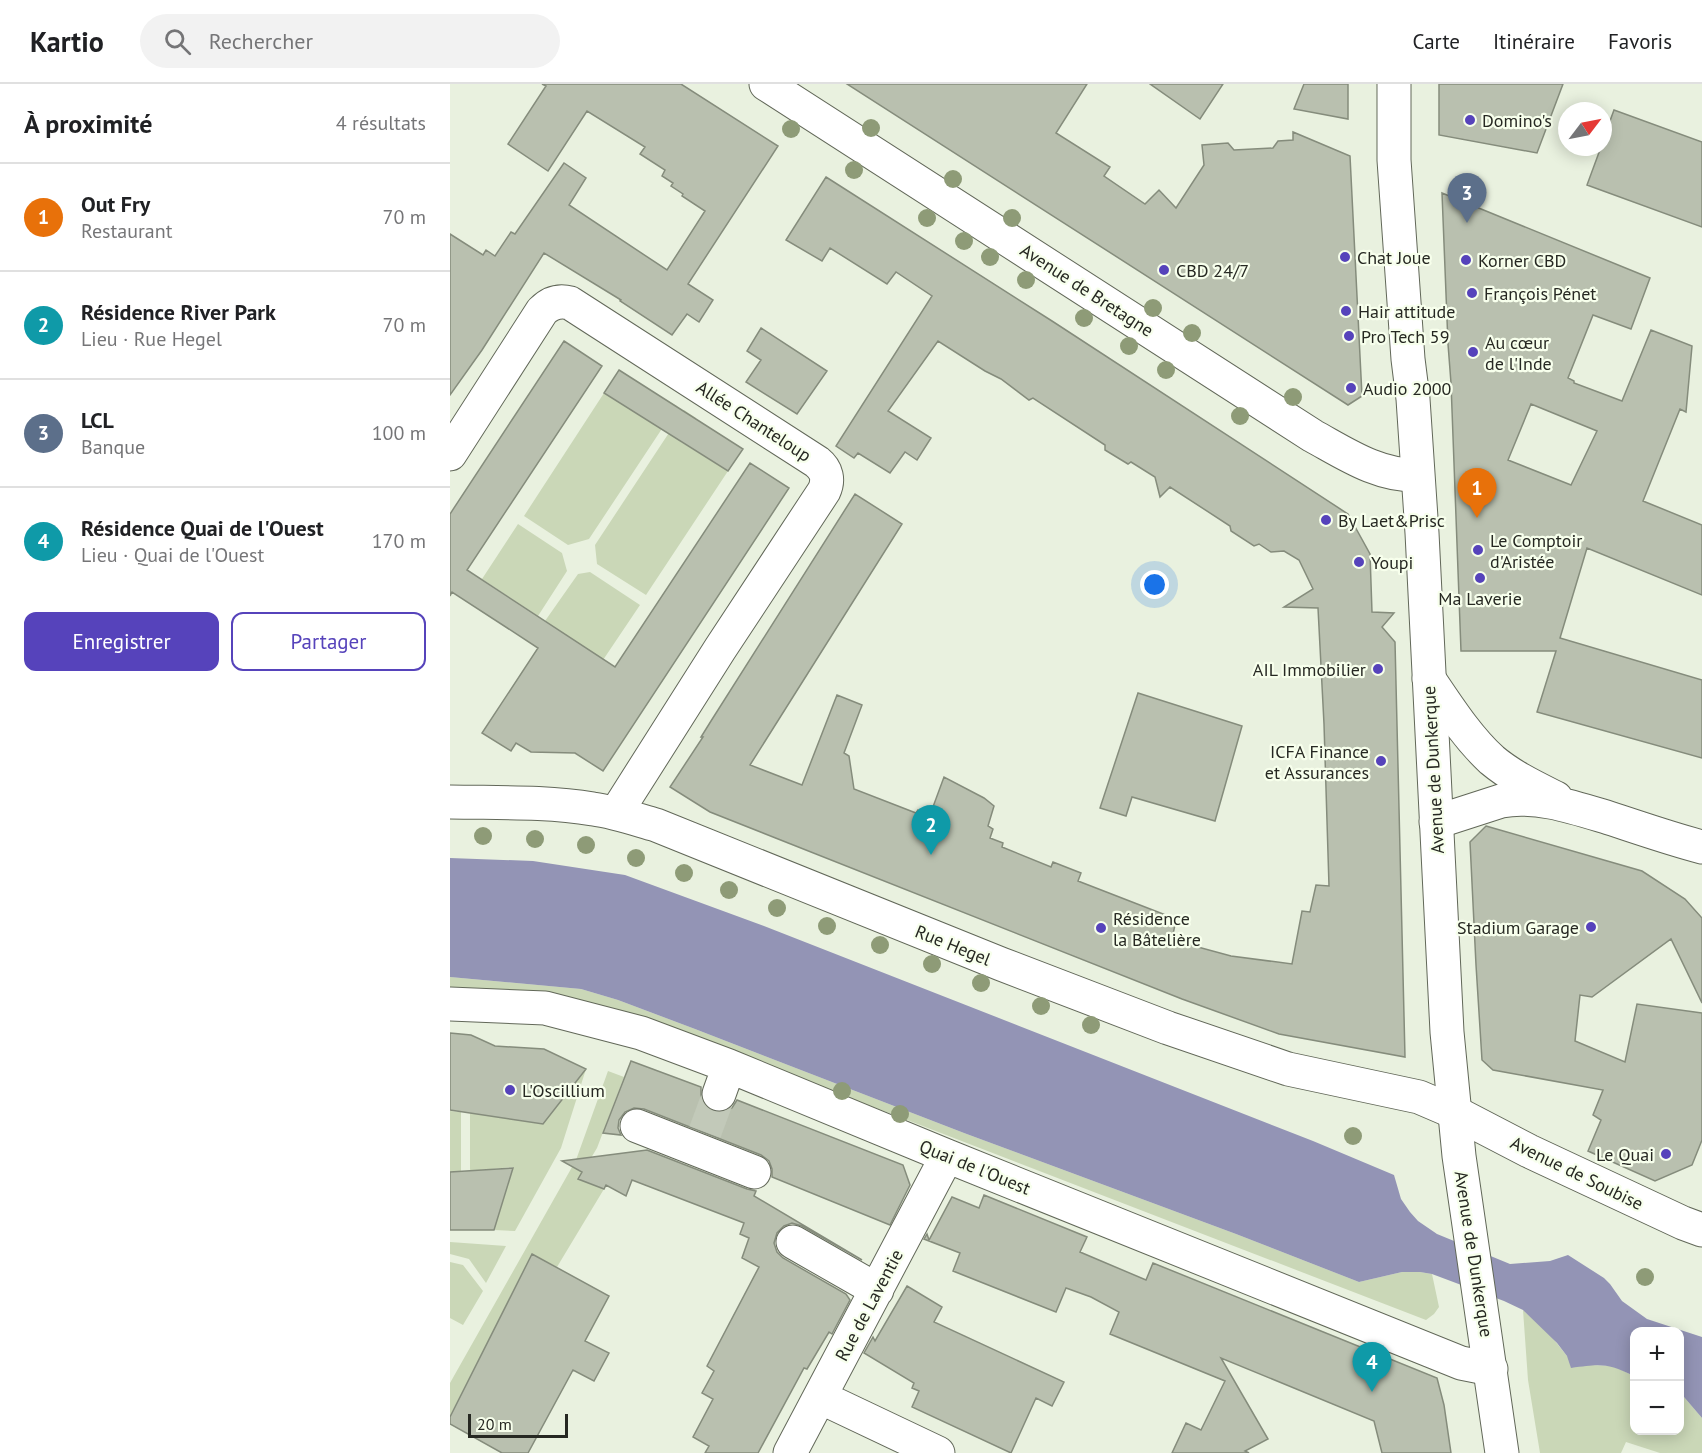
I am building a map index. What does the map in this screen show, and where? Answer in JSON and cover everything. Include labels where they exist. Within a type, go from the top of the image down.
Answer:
[{"type":"street","name":"Avenue de Bretagne","points":[[766,84],[1313,436],[1368,466],[1390,473],[1417,475]]},
{"type":"street","name":"Avenue de Dunkerque","points":[[1394,84],[1394,160],[1417,475],[1447,1032],[1459,1156],[1502,1453]]},
{"type":"street","name":"Allée Chanteloup","points":[[450,454],[542,311],[552,303],[565,301],[817,462],[827,476],[824,491],[616,813]]},
{"type":"street","points":[[1429,679],[1472,738],[1491,758],[1527,783],[1576,808]]},
{"type":"street","points":[[1436,822],[1510,799],[1530,800],[1576,808],[1699,848]]},
{"type":"street","name":"Rue Hegel","points":[[450,801],[555,804],[616,813],[656,825],[1000,964],[1240,1053],[1313,1076],[1419,1097],[1454,1112]]},
{"type":"street","name":"Quai de l'Ouest","points":[[450,1004],[545,1008],[641,1033],[724,1080],[947,1156],[1461,1363],[1491,1369]]},
{"type":"street","name":"Avenue de Soubise","points":[[1454,1112],[1536,1154],[1702,1230]]},
{"type":"street","points":[[637,1126],[701,1141],[754,1172]]},
{"type":"street","name":"Rue de Laventie","points":[[790,1453],[947,1156]]},
{"type":"street","points":[[793,1242],[877,1290]]},
{"type":"street","points":[[820,1397],[938,1453]]},
{"type":"green space","points":[[604,393],[650,421],[664,399],[677,406],[589,539],[568,545],[524,516]]},
{"type":"green space","points":[[684,410],[696,418],[681,442],[728,471],[646,595],[597,564],[595,545]]},
{"type":"green space","points":[[518,524],[562,553],[567,571],[538,616],[482,579]]},
{"type":"green space","points":[[590,572],[640,605],[603,660],[545,621],[578,574]]},
{"type":"green space","points":[[450,977],[581,989],[618,1000],[1359,1282],[1402,1272],[1432,1274],[1439,1307],[1426,1320],[710,1044],[450,995]]},
{"type":"green space","points":[[586,1069],[561,1148],[515,1231],[494,1230],[513,1167],[470,1171],[470,1113],[543,1124]]},
{"type":"green space","points":[[608,1071],[624,1077],[597,1148],[579,1178],[604,1189],[557,1267],[532,1254],[450,1416],[450,1383],[576,1160]]},
{"type":"green space","points":[[450,1111],[461,1112],[461,1172],[450,1172]]},
{"type":"green space","points":[[450,1242],[506,1246],[486,1283],[469,1259],[450,1254]]},
{"type":"green space","points":[[450,1262],[463,1265],[483,1291],[463,1325],[450,1318]]},
{"type":"green space","points":[[1523,1310],[1547,1331],[1567,1356],[1590,1365],[1613,1366],[1630,1374],[1630,1435],[1684,1435],[1684,1397],[1702,1418],[1702,1453],[1660,1453],[1626,1442],[1621,1453],[1540,1453],[1528,1380]]},
{"type":"water","points":[[450,858],[533,861],[625,875],[764,926],[1313,1141],[1394,1175],[1401,1199],[1410,1212],[1418,1221],[1437,1234],[1510,1264],[1550,1261],[1568,1255],[1604,1278],[1622,1301],[1647,1319],[1671,1327],[1630,1327],[1630,1374],[1604,1366],[1571,1368],[1567,1356],[1557,1343],[1523,1310],[1432,1274],[1402,1272],[1359,1282],[618,1000],[581,989],[450,977]]},
{"type":"water","points":[[1684,1331],[1702,1337],[1702,1418],[1684,1397]]},
{"type":"building","points":[[542,84],[681,84],[778,146],[688,284],[713,300],[699,322],[687,314],[672,335],[621,300],[544,253],[482,350],[450,395],[450,234],[483,255],[486,250],[495,256],[511,232],[515,234],[564,163],[586,178],[569,205],[667,270],[705,211],[671,186],[673,183],[662,176],[665,170],[640,154],[645,147],[587,111],[548,171],[508,144],[546,86]]},
{"type":"building","points":[[847,84],[1087,84],[1056,133],[1110,167],[1104,176],[1145,204],[1159,190],[1176,208],[1204,165],[1202,145],[1228,143],[1234,150],[1273,148],[1278,141],[1293,140],[1293,132],[1350,156],[1362,396],[1348,405]]},
{"type":"building","points":[[1150,84],[1223,84],[1200,119]]},
{"type":"building","points":[[1304,84],[1348,84],[1348,119],[1294,109]]},
{"type":"building","points":[[1439,84],[1563,84],[1537,153],[1439,135]]},
{"type":"building","points":[[1614,110],[1702,142],[1702,227],[1587,185],[1598,156],[1612,156]]},
{"type":"building","points":[[826,177],[1348,514],[1370,554],[1372,612],[1394,613],[1382,627],[1395,642],[1405,1057],[1279,1034],[1182,999],[710,812],[670,787],[855,494],[902,524],[750,765],[802,785],[837,695],[862,705],[844,753],[849,756],[854,789],[916,813],[918,810],[930,815],[944,777],[984,798],[994,806],[988,826],[993,829],[990,838],[1003,843],[1002,847],[1051,867],[1053,862],[1081,873],[1078,881],[1176,919],[1172,940],[1231,956],[1292,964],[1302,911],[1310,912],[1316,885],[1329,886],[1318,608],[1284,607],[1313,589],[1299,560],[1284,551],[1271,552],[1259,544],[1254,546],[1231,531],[1230,526],[1170,487],[1160,497],[1155,477],[1105,450],[1105,445],[1033,398],[1029,400],[1001,379],[938,341],[888,411],[931,438],[917,460],[905,452],[890,473],[858,453],[854,458],[836,446],[932,296],[896,272],[887,284],[830,248],[822,261],[786,240]]},
{"type":"building","points":[[1442,193],[1650,278],[1631,329],[1593,315],[1568,378],[1574,383],[1622,401],[1651,330],[1692,346],[1686,412],[1680,409],[1643,501],[1702,525],[1702,595],[1587,548],[1560,638],[1702,680],[1702,758],[1537,712],[1556,651],[1461,651]],"holes":[[[1531,404],[1597,431],[1571,485],[1508,460]]]},
{"type":"building","points":[[761,328],[827,371],[797,414],[746,382],[761,360],[747,351]]},
{"type":"building","points":[[564,341],[602,366],[467,570],[615,667],[750,463],[789,488],[603,771],[575,753],[531,752],[516,743],[511,751],[482,733],[538,648],[452,592],[450,596],[450,514]]},
{"type":"building","points":[[619,370],[743,449],[728,471],[604,393]]},
{"type":"building","points":[[1138,693],[1242,726],[1215,821],[1132,797],[1126,816],[1100,808]]},
{"type":"building","points":[[1486,826],[1642,871],[1685,899],[1702,918],[1702,1003],[1671,939],[1592,997],[1580,995],[1575,1041],[1625,1062],[1637,1004],[1702,1013],[1702,1140],[1692,1165],[1655,1181],[1588,1151],[1601,1120],[1593,1115],[1603,1090],[1493,1070],[1482,1060],[1470,842]]},
{"type":"building","name":"L'Oscillium","points":[[450,1033],[471,1035],[495,1046],[544,1049],[586,1069],[543,1124],[450,1110]]},
{"type":"building","points":[[631,1061],[701,1087],[704,1106],[712,1111],[723,1112],[732,1108],[737,1100],[903,1165],[910,1185],[890,1225],[772,1177],[769,1161],[761,1155],[644,1109],[634,1108],[625,1112],[619,1120],[618,1128],[621,1135],[603,1133]]},
{"type":"building","points":[[647,1150],[756,1191],[754,1196],[862,1260],[802,1226],[792,1223],[784,1226],[777,1233],[774,1243],[777,1252],[783,1258],[846,1294],[850,1300],[832,1334],[829,1332],[807,1369],[804,1368],[758,1453],[705,1453],[709,1446],[693,1437],[713,1399],[702,1393],[714,1371],[707,1366],[759,1267],[742,1258],[749,1238],[740,1234],[744,1223],[632,1180],[626,1196],[606,1185],[604,1189],[578,1179],[582,1172],[562,1161]]},
{"type":"building","points":[[513,1168],[494,1230],[450,1230],[450,1172]]},
{"type":"building","points":[[984,1195],[1087,1237],[1080,1252],[1146,1280],[1153,1263],[1437,1378],[1444,1405],[1451,1453],[1382,1453],[1374,1421],[1221,1358],[1268,1439],[1245,1451],[1249,1453],[1172,1453],[1186,1423],[1201,1430],[1225,1381],[1110,1334],[1119,1312],[1091,1297],[1066,1288],[1056,1312],[953,1271],[960,1253],[924,1239],[927,1234],[929,1240],[952,1197],[979,1208]]},
{"type":"building","points":[[532,1254],[609,1296],[585,1341],[609,1353],[594,1381],[573,1370],[528,1453],[502,1453],[450,1424],[450,1417]]},
{"type":"building","points":[[907,1286],[942,1307],[934,1322],[1064,1382],[1052,1406],[1036,1398],[1011,1453],[912,1407],[919,1391],[912,1388],[914,1383],[864,1353],[873,1337],[875,1341]]},
{"type":"tunnel","points":[[705,1132],[719,1094]]},
{"type":"place","name":"Domino's","points":[[1470,120]]},
{"type":"place","name":"LCL","points":[[1467,223]]},
{"type":"place","name":"Chat Joue","points":[[1345,257]]},
{"type":"place","name":"Korner CBD","points":[[1466,260]]},
{"type":"place","name":"CBD 24/7","points":[[1164,270]]},
{"type":"place","name":"François Pénet","points":[[1472,293]]},
{"type":"place","name":"Hair attitude","points":[[1346,311]]},
{"type":"place","name":"Pro Tech 59","points":[[1349,336]]},
{"type":"place","name":"Au cœur de l'Inde","points":[[1473,352]]},
{"type":"place","name":"Audio 2000","points":[[1351,388]]},
{"type":"place","name":"Out Fry","points":[[1477,518]]},
{"type":"place","name":"By Laet&Prisc","points":[[1326,520]]},
{"type":"place","name":"Le Comptoir d'Aristée","points":[[1478,550]]},
{"type":"place","name":"Youpi","points":[[1359,562]]},
{"type":"place","name":"Ma Laverie","points":[[1480,578]]},
{"type":"place","name":"AIL Immobilier","points":[[1378,669]]},
{"type":"place","name":"ICFA Finance et Assurances","points":[[1381,761]]},
{"type":"place","name":"Résidence River Park","points":[[931,855]]},
{"type":"place","name":"Stadium Garage","points":[[1591,927]]},
{"type":"place","name":"Résidence la Bâtelière","points":[[1101,928]]},
{"type":"place","name":"L'Oscillium","points":[[510,1090]]},
{"type":"place","name":"Le Quai","points":[[1666,1154]]},
{"type":"place","name":"Résidence Quai de l'Ouest","points":[[1372,1392]]}]
